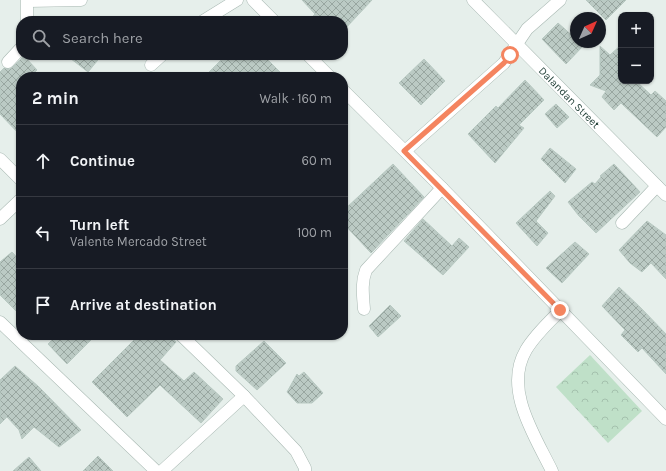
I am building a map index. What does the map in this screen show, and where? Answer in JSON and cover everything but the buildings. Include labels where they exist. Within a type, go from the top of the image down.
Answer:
[{"type":"street","points":[[27,16],[27,1],[81,0]]},
{"type":"street","points":[[211,16],[237,0]]},
{"type":"street","points":[[253,0],[269,16]]},
{"type":"street","name":"Dalandan Street","points":[[473,0],[666,195]]},
{"type":"street","points":[[404,151],[504,63],[527,29],[560,0]]},
{"type":"street","points":[[8,62],[16,53]]},
{"type":"street","points":[[151,65],[156,60]]},
{"type":"street","points":[[313,60],[325,72]]},
{"type":"street","points":[[348,95],[442,188],[666,419]]},
{"type":"street","points":[[0,159],[16,175]]},
{"type":"street","points":[[622,223],[657,186]]},
{"type":"street","points":[[364,309],[362,290],[366,270],[442,188]]},
{"type":"street","points":[[0,219],[16,204]]},
{"type":"street","points":[[552,471],[522,408],[518,388],[519,367],[525,352],[535,337],[560,310]]},
{"type":"street","points":[[0,322],[16,337]]},
{"type":"street","points":[[19,340],[156,471]]},
{"type":"street","points":[[186,340],[244,396],[296,451],[305,468],[305,471]]},
{"type":"street","points":[[162,471],[244,396]]},
{"type":"green space","points":[[590,355],[642,411],[608,443],[556,387]]},
{"type":"route","points":[[510,55],[504,63],[404,151],[442,188],[560,310]]}]
